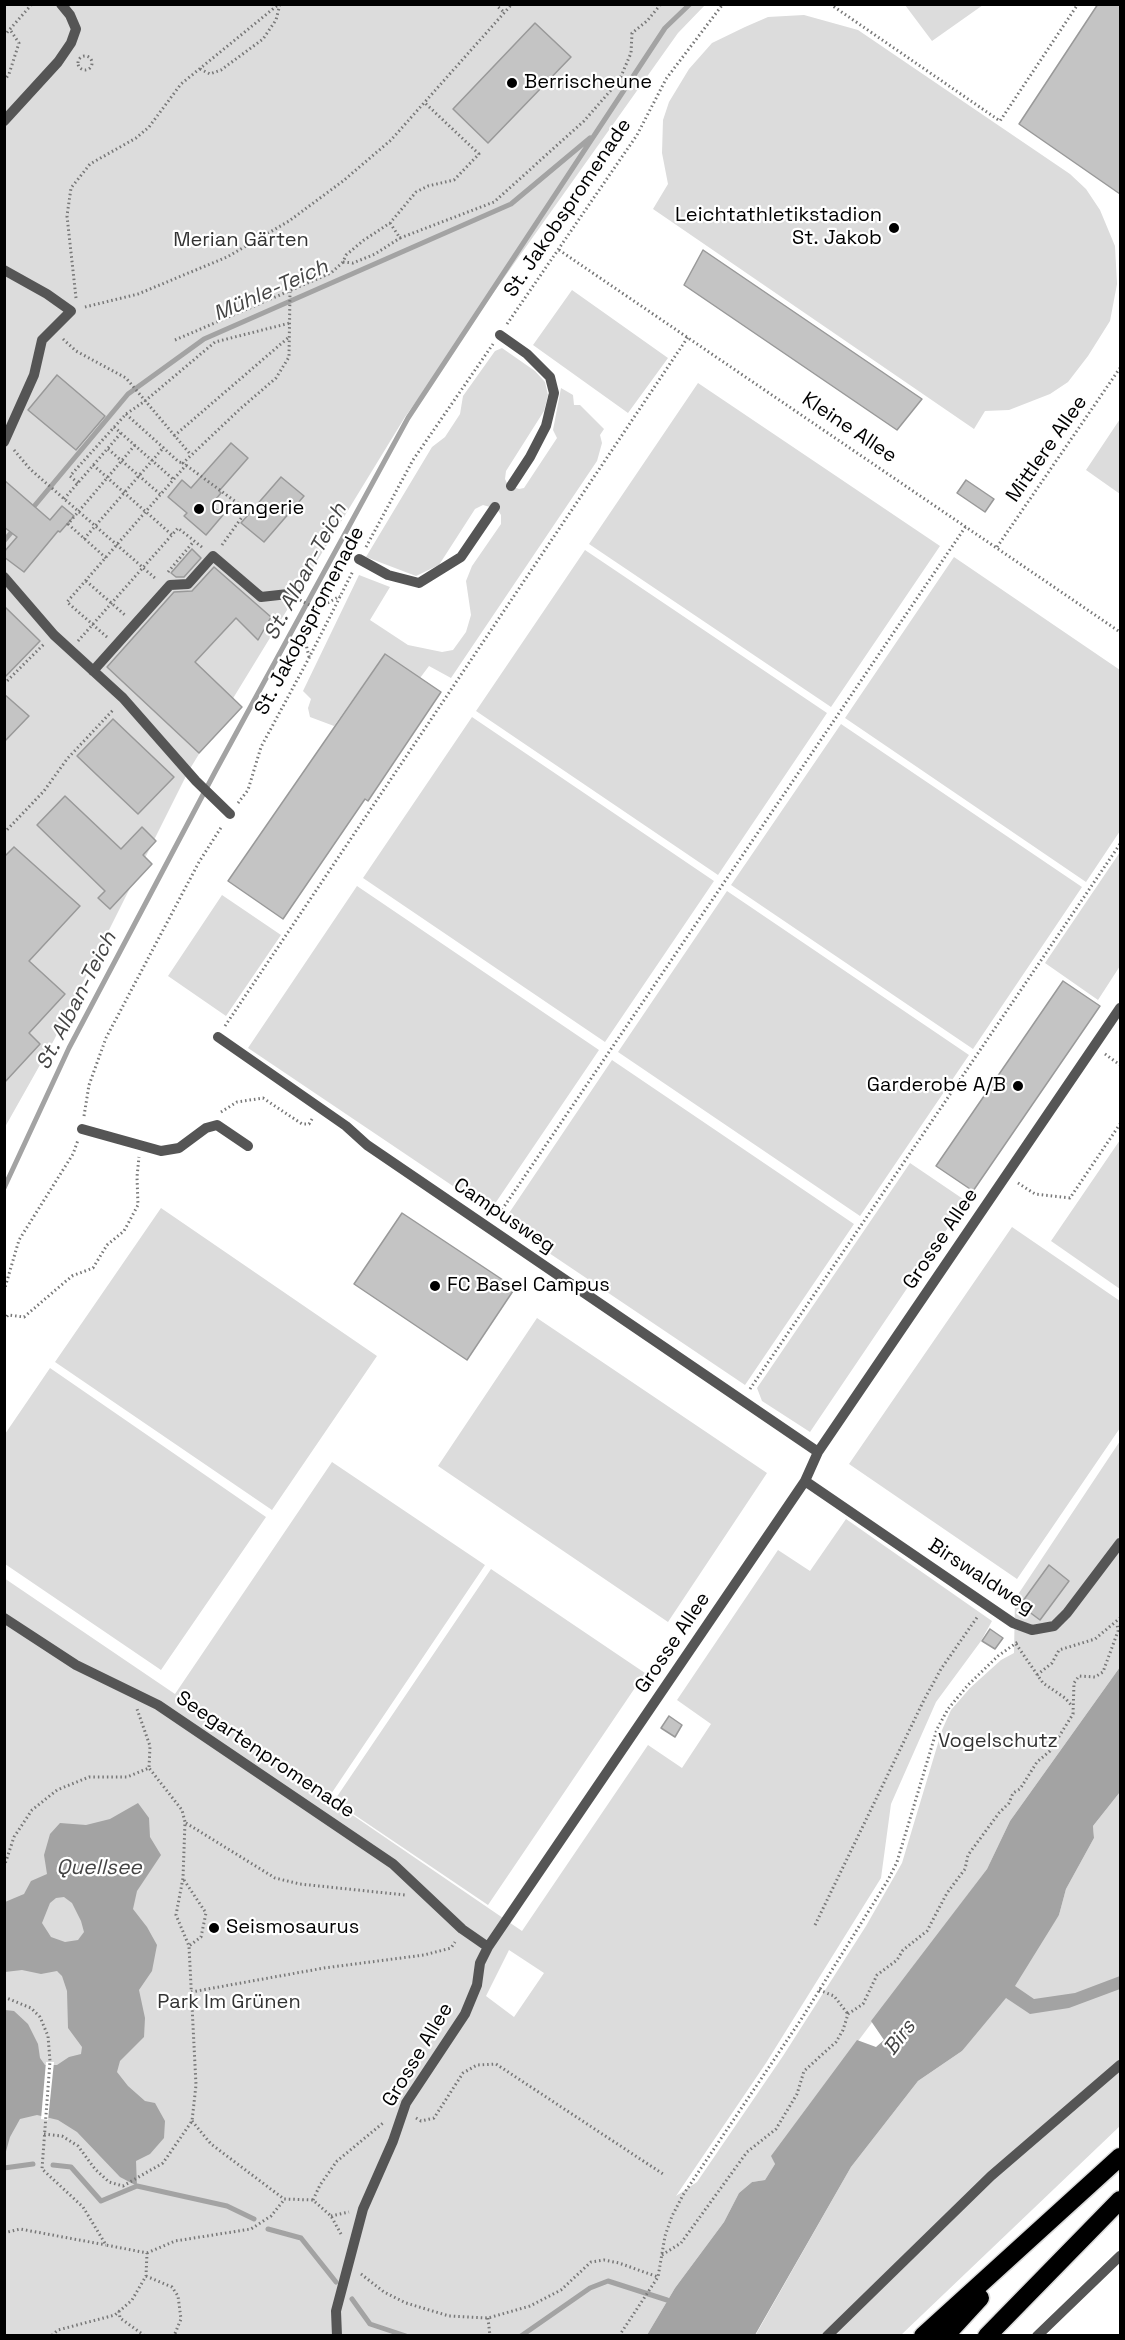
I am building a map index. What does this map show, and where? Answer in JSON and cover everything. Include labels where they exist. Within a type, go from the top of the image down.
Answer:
[{"type":"highway","points":[[923,2336],[1120,2158]]},
{"type":"highway","points":[[945,2336],[1020,2257],[1120,2158]]},
{"type":"highway","points":[[987,2336],[1120,2200]]},
{"type":"lane","points":[[4,121],[58,62],[71,43],[76,29],[70,15],[61,4]]},
{"type":"lane","points":[[4,270],[47,294],[70,311],[42,340],[34,375],[5,441]]},
{"type":"lane","points":[[500,336],[527,354],[550,377],[554,393],[546,426],[511,486]]},
{"type":"lane","points":[[359,559],[388,575],[419,583],[461,557],[495,507]]},
{"type":"lane","points":[[93,671],[170,585],[188,584],[213,556],[261,597],[288,594]]},
{"type":"lane","points":[[4,577],[54,635],[123,698],[196,781],[230,814]]},
{"type":"lane","name":"Grosse Allee","points":[[337,2336],[336,2311],[352,2259],[363,2209],[405,2107],[465,2014],[477,1985],[480,1963],[488,1947],[805,1480],[818,1452],[1120,1008]]},
{"type":"lane","name":"Campusweg","points":[[218,1037],[346,1126],[367,1145],[818,1452]]},
{"type":"lane","points":[[82,1128],[161,1151],[179,1148],[206,1128],[217,1125],[248,1146]]},
{"type":"lane","name":"Birswaldweg","points":[[805,1480],[1013,1623],[1032,1630],[1054,1626],[1067,1613],[1120,1543]]},
{"type":"lane","name":"Seegartenpromenade","points":[[4,1618],[76,1665],[131,1694],[158,1705],[393,1864],[462,1929],[488,1947]]},
{"type":"lane","points":[[827,2336],[991,2176],[1120,2065]]},
{"type":"lane","points":[[1037,2336],[1120,2256]]},
{"type":"path","points":[[4,36],[11,31],[33,4]]},
{"type":"path","points":[[70,311],[77,295],[73,279],[67,216],[71,188],[90,164],[136,138],[149,127],[181,84],[279,4]]},
{"type":"path","points":[[200,69],[210,74],[221,70],[263,39],[276,20],[279,4]]},
{"type":"path","points":[[495,4],[505,13]]},
{"type":"path","points":[[70,311],[138,294],[227,257],[289,222],[392,140],[512,4]]},
{"type":"path","points":[[343,261],[353,263],[364,259],[400,238],[494,202],[584,121],[619,81],[631,52],[632,33],[647,21],[661,4]]},
{"type":"path","name":"St. Jakobspromenade","points":[[4,1291],[19,1240],[73,1154],[82,1128],[89,1085],[106,1038],[199,862],[230,814],[249,790],[261,747],[412,460],[637,135],[666,79],[723,4]]},
{"type":"path","points":[[830,4],[1000,121],[1078,4]]},
{"type":"path","points":[[4,81],[9,74],[19,43],[11,31]]},
{"type":"path","points":[[85,57],[90,59],[91,67],[87,70],[81,69],[78,63],[80,59],[85,57]]},
{"type":"path","points":[[175,340],[331,273],[346,255],[390,223],[416,192],[428,186],[454,180],[479,154],[425,103]]},
{"type":"path","points":[[390,223],[400,238]]},
{"type":"path","name":"Kleine Allee","points":[[559,250],[1120,632]]},
{"type":"path","points":[[110,640],[67,602],[191,455],[276,378],[289,357],[290,292]]},
{"type":"path","points":[[78,483],[69,476],[126,414],[145,401],[215,342],[290,323]]},
{"type":"path","points":[[52,330],[76,351],[126,378],[191,455]]},
{"type":"path","points":[[174,436],[289,337]]},
{"type":"path","points":[[218,1037],[688,337]]},
{"type":"path","name":"Mittlere Allee","points":[[997,547],[1120,368]]},
{"type":"path","points":[[70,650],[178,528],[213,556],[247,510],[185,464],[126,414]]},
{"type":"path","points":[[114,427],[173,479]]},
{"type":"path","points":[[64,499],[121,433]]},
{"type":"path","points":[[5,441],[30,469],[160,582]]},
{"type":"path","points":[[105,558],[68,524],[135,445]]},
{"type":"path","points":[[84,539],[164,447]]},
{"type":"path","points":[[108,449],[160,494]]},
{"type":"path","points":[[93,465],[172,535]]},
{"type":"path","points":[[489,1228],[966,526]]},
{"type":"path","points":[[166,574],[194,541]]},
{"type":"path","points":[[86,581],[129,618]]},
{"type":"path","points":[[288,594],[316,609]]},
{"type":"path","points":[[309,658],[305,640],[316,609],[341,595]]},
{"type":"path","points":[[4,684],[54,635]]},
{"type":"path","points":[[4,832],[44,791],[67,759],[123,698]]},
{"type":"path","points":[[742,1401],[1120,844]]},
{"type":"path","points":[[1094,1047],[1120,1065]]},
{"type":"path","points":[[206,1128],[216,1114],[237,1102],[247,1100],[263,1098],[302,1124],[309,1124],[320,1108]]},
{"type":"path","points":[[1006,1175],[1035,1194],[1070,1198],[1120,1124]]},
{"type":"path","points":[[4,1320],[8,1315],[24,1317],[72,1276],[93,1268],[107,1245],[124,1231],[138,1205],[136,1177],[140,1145]]},
{"type":"path","points":[[815,1925],[924,1700],[941,1669],[986,1604]]},
{"type":"path","points":[[1037,1675],[1052,1663],[1059,1650],[1095,1639],[1117,1623],[1120,1618]]},
{"type":"path","points":[[662,2255],[681,2243],[747,2152],[776,2129],[797,2094],[804,2071],[836,2042],[848,2014],[862,2004],[877,1976],[927,1930],[947,1893],[965,1869],[968,1856],[1009,1803],[1013,1793],[1020,1789],[1037,1762],[1050,1751],[1073,1714],[1074,1683],[1079,1676],[1095,1677],[1103,1672],[1118,1631],[1117,1623]]},
{"type":"path","points":[[619,2336],[658,2277],[665,2236],[683,2195],[819,1990],[888,1880],[897,1862],[937,1729],[948,1708],[998,1656],[1032,1630]]},
{"type":"path","points":[[1016,1644],[1043,1683],[1065,1698],[1072,1706]]},
{"type":"path","points":[[44,2134],[62,2136],[78,2146],[95,2169],[109,2182],[123,2186],[163,2163],[192,2121],[196,2085],[189,1946],[176,1915],[183,1878],[184,1822],[182,1810],[149,1768],[150,1746],[131,1694]]},
{"type":"path","points":[[4,1867],[14,1837],[32,1810],[57,1790],[89,1777],[128,1777],[149,1768]]},
{"type":"path","points":[[184,1822],[275,1878],[300,1884],[413,1896],[425,1894]]},
{"type":"path","points":[[183,1878],[206,1913],[201,1937],[189,1946]]},
{"type":"path","points":[[191,1992],[324,1968],[424,1955],[451,1948],[462,1929]]},
{"type":"path","points":[[819,1990],[834,1996],[848,2014]]},
{"type":"path","points":[[4,1997],[31,2008],[40,2017],[48,2036],[50,2061],[42,2169],[83,2207],[106,2245]]},
{"type":"path","points":[[313,2200],[320,2185],[337,2161],[405,2107],[421,2121],[434,2118],[463,2073],[477,2065],[496,2064],[663,2174]]},
{"type":"path","points":[[192,2121],[211,2144],[284,2199],[313,2200],[331,2216],[352,2259],[384,2292],[406,2303],[449,2316],[488,2318],[530,2306],[561,2290],[591,2262],[604,2260],[658,2277]]},
{"type":"path","points":[[4,2232],[20,2229],[147,2253],[175,2241],[251,2229],[271,2216],[284,2199]]},
{"type":"path","points":[[51,2336],[58,2330],[115,2315],[132,2300],[146,2276],[147,2253]]},
{"type":"path","points":[[146,2276],[172,2287],[178,2296],[181,2319],[174,2336]]},
{"type":"path","points":[[119,2311],[120,2318],[145,2336]]},
{"type":"path","points":[[488,2318],[490,2336]]},
{"type":"green space","name":"Merian Gärten","points":[[4,5],[705,5],[678,33],[405,417],[188,772],[54,1040],[5,1127]]},
{"type":"green space","points":[[905,5],[983,5],[932,41]]},
{"type":"green space","name":"Leichtathletikstadion St. Jakob","points":[[804,15],[858,30],[1070,174],[1086,189],[1100,210],[1115,246],[1117,284],[1110,321],[1068,382],[1050,394],[1009,410],[985,411],[974,429],[653,209],[668,184],[662,153],[663,120],[669,102],[689,69],[712,43],[745,27],[768,17]]},
{"type":"green space","points":[[572,290],[668,358],[628,413],[533,345]]},
{"type":"green space","points":[[502,348],[535,371],[545,382],[548,395],[544,411],[506,471],[505,479],[508,485],[519,489],[524,488],[557,438],[553,430],[561,388],[573,395],[574,405],[580,405],[604,429],[600,435],[602,443],[597,461],[451,678],[429,666],[420,678],[385,654],[334,726],[310,717],[308,708],[311,699],[303,691],[359,575],[390,587],[370,620],[408,645],[442,652],[453,650],[466,632],[471,615],[466,581],[472,566],[501,524],[501,515],[497,509],[483,505],[475,509],[439,565],[416,576],[366,557],[432,447],[445,437],[460,414],[463,396],[495,351]]},
{"type":"green space","points":[[698,383],[940,546],[831,707],[589,544]]},
{"type":"green space","points":[[1120,419],[1120,494],[1086,470]]},
{"type":"green space","points":[[585,550],[827,713],[718,875],[476,711]]},
{"type":"green space","points":[[954,557],[1120,670],[1120,831],[1086,882],[845,718]]},
{"type":"green space","points":[[472,717],[714,881],[605,1042],[363,878]]},
{"type":"green space","points":[[841,724],[1082,887],[973,1049],[731,885]]},
{"type":"green space","points":[[1120,852],[1120,966],[1098,1000],[1045,963]]},
{"type":"green space","points":[[357,886],[599,1050],[490,1211],[248,1048]]},
{"type":"green space","points":[[727,891],[969,1055],[860,1216],[618,1052]]},
{"type":"green space","points":[[222,895],[281,935],[226,1016],[168,976]]},
{"type":"green space","points":[[612,1060],[854,1224],[745,1385],[503,1222]]},
{"type":"green space","points":[[1120,1140],[1120,1289],[1051,1241]]},
{"type":"green space","points":[[910,1163],[966,1201],[810,1432],[762,1401],[757,1388]]},
{"type":"green space","points":[[161,1208],[377,1356],[272,1510],[55,1362]]},
{"type":"green space","points":[[1012,1227],[1120,1301],[1120,1428],[1017,1579],[849,1464]]},
{"type":"green space","points":[[537,1318],[767,1473],[668,1622],[438,1466]]},
{"type":"green space","points":[[50,1368],[266,1517],[161,1670],[5,1564],[5,1434]]},
{"type":"green space","points":[[1120,1441],[1120,1667],[1010,1821],[987,1869],[772,2156],[775,2164],[765,2180],[752,2182],[739,2193],[724,2222],[675,2288],[647,2335],[5,2335],[4,1578],[175,1694],[332,1462],[485,1565],[329,1797],[272,1760],[522,1931],[648,1745],[682,1768],[711,1724],[677,1700],[778,1550],[810,1571],[846,1519],[992,1621],[981,1641],[936,1702],[891,1804],[881,1878],[766,2063],[676,2196],[697,2182],[783,2056],[866,1926],[902,1863],[942,1730],[951,1710],[970,1688],[1001,1660],[1014,1653],[1015,1599]],"holes":[[[509,1950],[544,1973],[514,2017],[486,1996]]]},
{"type":"green space","points":[[491,1569],[645,1673],[488,1905],[334,1801]]},
{"type":"green space","points":[[1120,1792],[1120,2126],[901,2335],[755,2336],[851,2167],[918,2081],[962,2051],[1059,1915],[1066,1889],[1094,1838],[1093,1826]]},
{"type":"water","name":"Birs","points":[[1120,1667],[1120,1792],[1093,1826],[1094,1838],[1066,1889],[1059,1915],[1015,1986],[1034,1999],[1075,1993],[1120,1976],[1120,1989],[1069,2008],[1030,2014],[1006,1998],[962,2051],[918,2081],[851,2167],[755,2335],[647,2335],[675,2288],[724,2222],[739,2193],[752,2182],[765,2180],[775,2164],[771,2156],[857,2040],[876,2047],[884,2040],[871,2021],[987,1869],[1010,1821]]},
{"type":"water","name":"Quellsee","points":[[138,1803],[149,1818],[150,1837],[161,1855],[137,1891],[133,1909],[157,1945],[152,1971],[139,1990],[145,2018],[144,2037],[120,2061],[117,2072],[128,2086],[145,2101],[155,2103],[165,2121],[164,2138],[150,2154],[136,2161],[137,2186],[120,2177],[77,2132],[58,2120],[37,2115],[20,2119],[10,2137],[5,2155],[5,2010],[14,2011],[28,2024],[38,2044],[40,2058],[45,2065],[57,2065],[69,2057],[81,2054],[82,2047],[68,2028],[67,1991],[62,1976],[57,1971],[41,1974],[22,1970],[5,1972],[5,1902],[24,1894],[31,1881],[47,1874],[44,1855],[50,1834],[60,1823],[86,1825],[110,1819]],"holes":[[[64,1897],[72,1903],[84,1932],[78,1940],[65,1942],[51,1937],[42,1923],[50,1903],[56,1898]]]},
{"type":"pier","points":[[46,2062],[54,2062],[48,2120],[41,2119]]},
{"type":"building","points":[[1098,4],[1120,4],[1120,194],[1019,124]]},
{"type":"building","name":"Berrischeune","points":[[535,23],[571,57],[488,143],[453,109]]},
{"type":"building","points":[[703,250],[922,399],[897,430],[684,285]]},
{"type":"building","points":[[57,375],[105,416],[76,450],[28,410]]},
{"type":"building","points":[[231,443],[248,458],[219,491],[221,493],[211,505],[223,515],[206,535],[184,516],[187,513],[168,497],[182,480],[191,488]]},
{"type":"building","points":[[281,477],[304,496],[264,542],[241,523]]},
{"type":"building","points":[[4,480],[50,520],[62,506],[74,516],[60,532],[58,531],[24,572],[4,557],[4,552],[17,537],[4,527]]},
{"type":"building","points":[[966,480],[994,499],[985,512],[957,493]]},
{"type":"building","points":[[192,549],[201,558],[184,577],[176,577],[171,573]]},
{"type":"building","points":[[214,567],[271,617],[258,640],[236,618],[195,662],[242,707],[199,753],[107,667],[174,592],[192,591]]},
{"type":"building","points":[[4,606],[40,641],[4,678]]},
{"type":"building","points":[[385,654],[441,692],[368,801],[365,799],[283,919],[228,881]]},
{"type":"building","points":[[4,694],[29,716],[4,742]]},
{"type":"building","points":[[113,719],[174,777],[138,814],[77,756]]},
{"type":"building","points":[[65,796],[121,849],[142,827],[156,841],[143,855],[152,864],[110,909],[98,898],[105,891],[37,825]]},
{"type":"building","points":[[14,847],[80,906],[29,961],[65,994],[29,1033],[40,1044],[4,1083],[4,857]]},
{"type":"building","name":"Garderobe A/B","points":[[1063,981],[1100,1006],[973,1191],[936,1166]]},
{"type":"building","name":"FC Basel Campus","points":[[402,1213],[515,1288],[467,1360],[354,1284]]},
{"type":"building","points":[[1049,1565],[1069,1581],[1040,1620],[1020,1605]]},
{"type":"building","points":[[990,1629],[1003,1638],[995,1649],[982,1641]]},
{"type":"building","points":[[669,1716],[682,1725],[675,1737],[661,1728]]},
{"type":"waterway","name":"St. Alban-Teich","points":[[4,1188],[69,1048],[215,772],[408,418],[665,28],[690,4]]},
{"type":"waterway","name":"Mühle-Teich","points":[[31,510],[128,394],[204,339],[511,204],[590,138]]},
{"type":"waterway","name":"Mühle-Teich","points":[[4,541],[15,528]]},
{"type":"waterway","points":[[4,2168],[33,2164]]},
{"type":"waterway","points":[[53,2165],[71,2167],[101,2201],[137,2186],[227,2206],[254,2219]]},
{"type":"waterway","points":[[268,2229],[301,2238],[336,2282]]},
{"type":"waterway","points":[[521,2336],[590,2288],[608,2281],[667,2300]]},
{"type":"waterway","points":[[352,2299],[370,2324],[406,2336]]},
{"type":"place","name":"Berrischeune","points":[[512,83]]},
{"type":"place","name":"Leichtathletikstadion St. Jakob","points":[[894,228]]},
{"type":"place","name":"Orangerie","points":[[199,509]]},
{"type":"place","name":"Garderobe A/B","points":[[1018,1086]]},
{"type":"place","name":"FC Basel Campus","points":[[435,1286]]},
{"type":"place","name":"Seismosaurus","points":[[214,1928]]},
{"type":"park label","name":"Vogelschutz","points":[[998,1742]]},
{"type":"park label","name":"Park Im Grünen","points":[[229,2003]]}]
